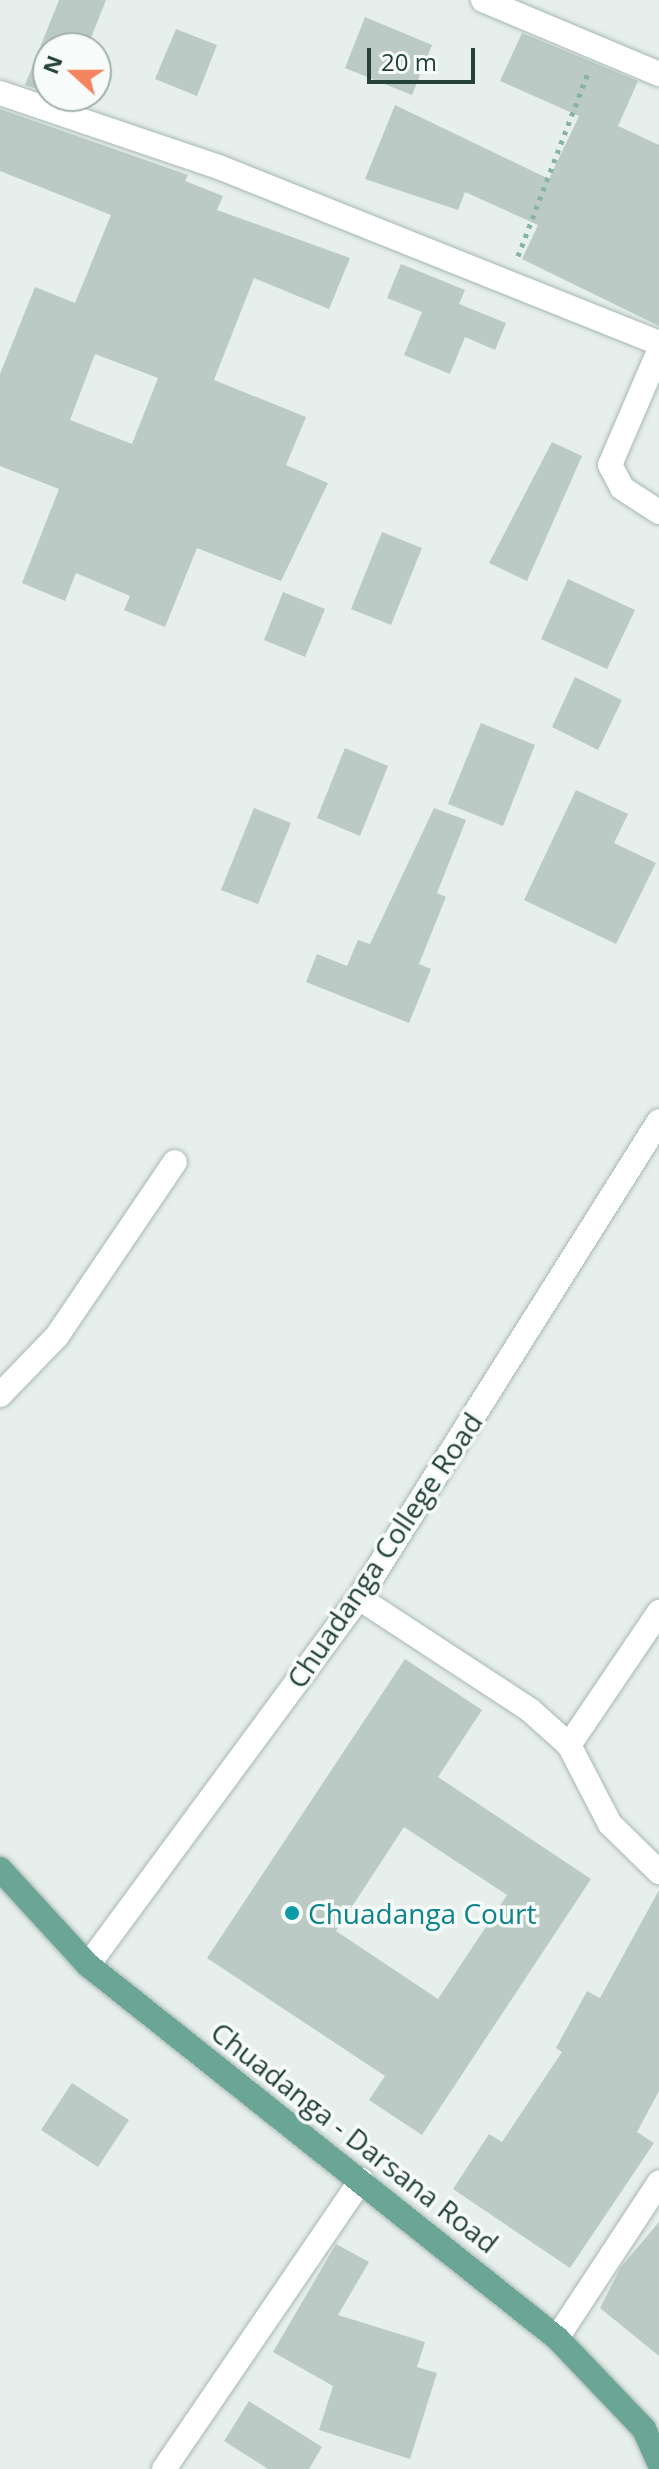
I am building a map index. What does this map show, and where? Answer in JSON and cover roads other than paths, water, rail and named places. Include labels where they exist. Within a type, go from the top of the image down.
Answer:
[{"type":"main road","name":"Chuadanga - Darsana Road","points":[[0,1869],[88,1965],[557,2338],[644,2429],[659,2463]]},
{"type":"street","points":[[483,0],[659,74]]},
{"type":"street","points":[[0,93],[219,167],[659,343]]},
{"type":"street","points":[[659,351],[610,465],[622,488],[659,512]]},
{"type":"street","name":"Chuadanga College Road","points":[[88,1965],[359,1598],[659,1121]]},
{"type":"street","points":[[0,1395],[57,1336],[175,1162]]},
{"type":"street","points":[[359,1598],[530,1710],[569,1745],[610,1824],[659,1872]]},
{"type":"street","points":[[569,1745],[659,1612]]},
{"type":"street","points":[[164,2469],[361,2180]]},
{"type":"street","points":[[557,2338],[659,2183]]},
{"type":"place","name":"Chuadanga Court","points":[[292,1913]]}]
